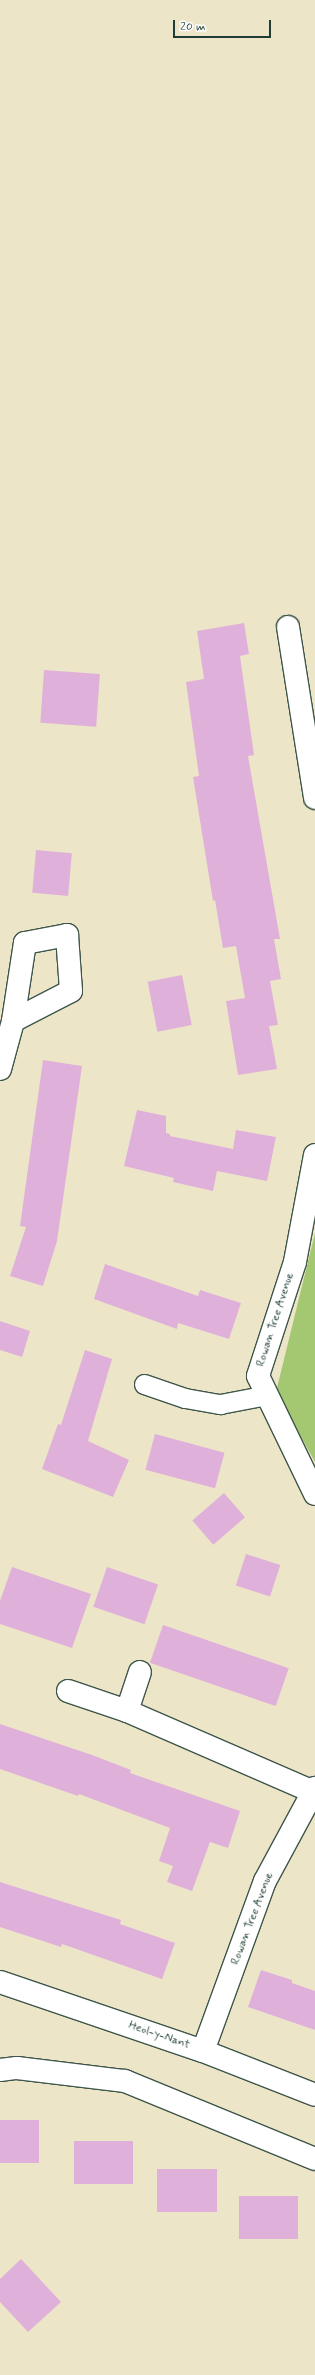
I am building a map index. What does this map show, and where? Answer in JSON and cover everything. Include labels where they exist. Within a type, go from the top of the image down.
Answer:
[{"type":"street","points":[[288,627],[315,798]]},
{"type":"street","points":[[0,1069],[13,1022]]},
{"type":"street","name":"Rowan Tree Avenue","points":[[315,1156],[312,1183],[295,1262],[258,1376],[315,1494]]},
{"type":"street","points":[[127,1712],[140,1672]]},
{"type":"street","name":"Rowan Tree Avenue","points":[[68,1691],[127,1712],[314,1790],[265,1881],[203,2051]]},
{"type":"street","name":"Heol-y-Nant","points":[[0,1982],[203,2051],[315,2095]]},
{"type":"street","points":[[0,2070],[17,2068],[125,2081],[315,2159]]},
{"type":"lane","points":[[144,1384],[185,1398],[220,1404],[267,1395]]},
{"type":"green space","points":[[315,1233],[315,1462],[276,1392]]},
{"type":"building","points":[[244,623],[249,654],[240,656],[254,755],[248,756],[280,939],[274,939],[281,979],[270,981],[278,1025],[269,1026],[277,1069],[238,1075],[226,1001],[245,998],[236,946],[223,948],[215,900],[213,901],[193,777],[199,776],[186,682],[204,679],[197,631]]},
{"type":"building","points":[[44,670],[100,674],[96,727],[40,723]]},
{"type":"building","points":[[36,850],[72,853],[68,896],[32,893]]},
{"type":"building","points":[[182,975],[192,1025],[157,1032],[148,982]]},
{"type":"building","points":[[43,1060],[82,1066],[57,1241],[43,1286],[10,1276],[26,1227],[20,1226]]},
{"type":"building","points":[[137,1110],[166,1116],[166,1133],[170,1134],[170,1136],[233,1149],[236,1130],[276,1137],[267,1181],[217,1171],[213,1191],[173,1182],[174,1178],[124,1166]]},
{"type":"building","points":[[105,1264],[198,1296],[200,1290],[241,1303],[229,1339],[178,1323],[177,1329],[94,1299]]},
{"type":"building","points":[[0,1321],[30,1331],[22,1357],[0,1350]]},
{"type":"building","points":[[85,1350],[112,1359],[88,1441],[129,1460],[113,1497],[42,1469],[58,1424],[61,1425]]},
{"type":"building","points":[[155,1434],[225,1453],[215,1488],[145,1470]]},
{"type":"building","points":[[224,1493],[245,1517],[213,1545],[192,1521]]},
{"type":"building","points":[[246,1554],[280,1565],[270,1597],[236,1585]]},
{"type":"building","points":[[12,1567],[91,1594],[72,1648],[0,1624],[0,1601]]},
{"type":"building","points":[[107,1567],[158,1585],[144,1624],[93,1607]]},
{"type":"building","points":[[163,1625],[289,1668],[276,1706],[150,1663]]},
{"type":"building","points":[[0,1724],[92,1755],[131,1770],[130,1773],[240,1811],[228,1848],[210,1842],[192,1891],[167,1882],[173,1866],[159,1861],[170,1828],[79,1794],[78,1796],[0,1769]]},
{"type":"building","points":[[0,1882],[121,1920],[120,1924],[175,1943],[162,1979],[62,1944],[61,1947],[0,1927]]},
{"type":"building","points":[[261,1970],[292,1980],[292,1983],[315,1991],[315,2030],[248,2007]]},
{"type":"building","points":[[0,2120],[39,2120],[39,2163],[0,2163]]},
{"type":"building","points":[[74,2141],[133,2141],[133,2184],[74,2184]]},
{"type":"building","points":[[157,2169],[217,2169],[217,2212],[157,2212]]},
{"type":"building","points":[[239,2196],[298,2196],[298,2239],[239,2239]]},
{"type":"building","points":[[21,2259],[61,2302],[28,2332],[0,2302],[0,2279]]}]
